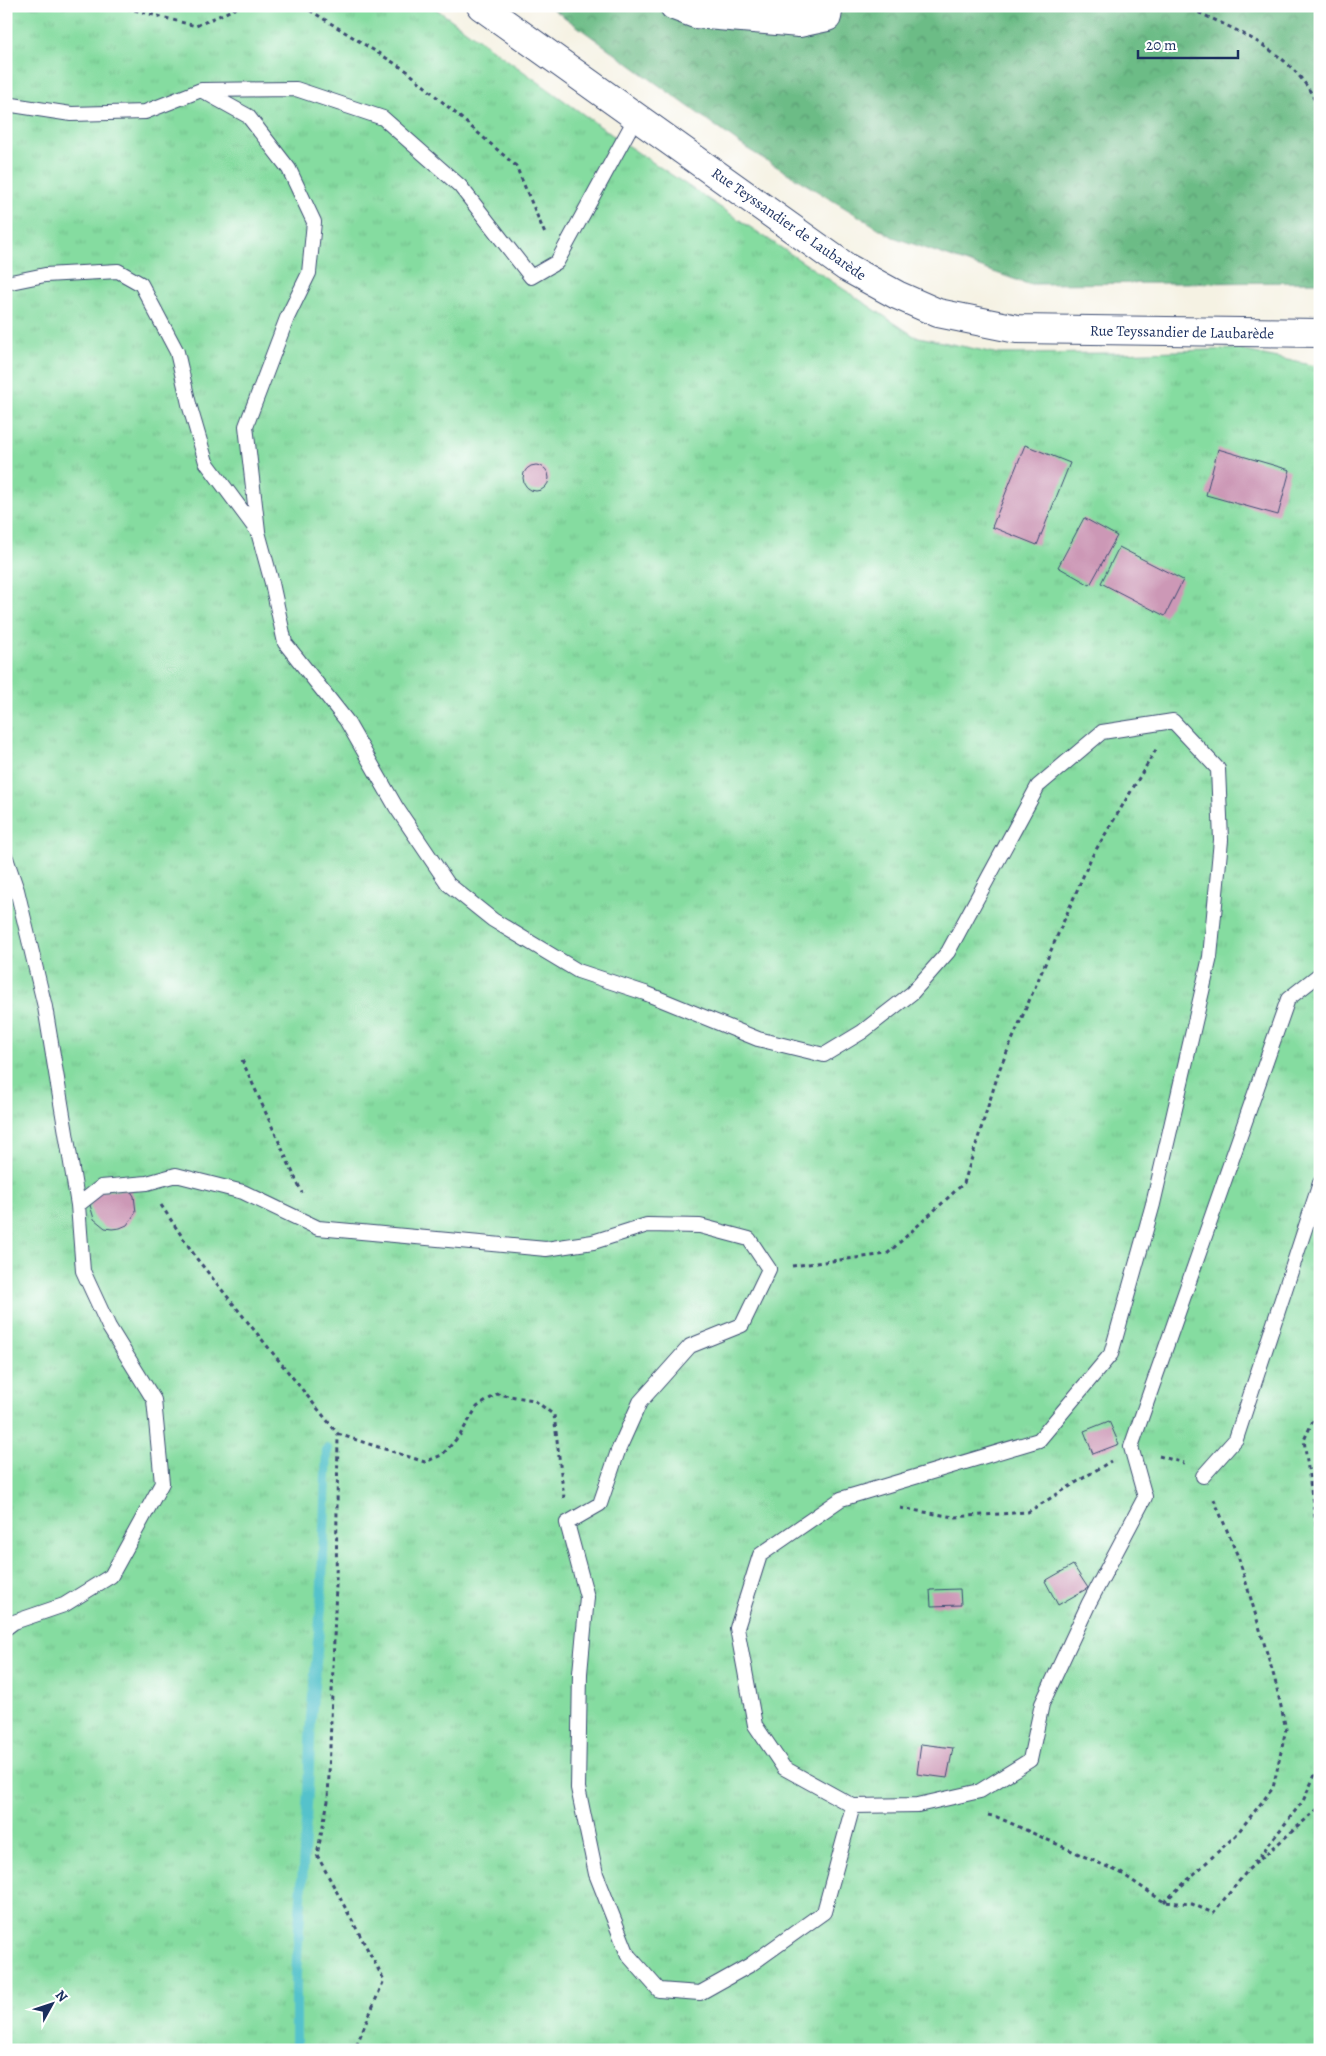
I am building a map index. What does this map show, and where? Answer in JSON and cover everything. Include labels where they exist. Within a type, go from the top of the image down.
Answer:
[{"type":"main road","name":"Rue Teyssandier de Laubarède","points":[[481,6],[846,267],[897,295],[938,313],[1017,329],[1320,333]]},
{"type":"main road","points":[[674,6],[695,14],[799,23],[827,17],[829,6]]},
{"type":"lane","points":[[6,104],[71,114],[145,112],[201,90],[296,89],[384,118],[460,186],[531,277],[556,262],[636,117]]},
{"type":"lane","points":[[201,90],[248,116],[289,169],[314,222],[309,273],[287,318],[246,426],[258,532],[272,583],[285,643],[346,720],[396,807],[448,884],[492,920],[578,971],[644,993],[758,1039],[824,1055],[862,1032],[912,993],[948,952],[1038,786],[1102,732],[1173,721],[1218,769],[1221,840],[1211,948],[1153,1204],[1111,1354],[1039,1440],[842,1500],[760,1555],[737,1628],[755,1725],[784,1768],[852,1806],[918,1805],[980,1791],[1030,1760],[1042,1704],[1089,1603],[1145,1497],[1131,1447],[1288,998],[1320,974]]},
{"type":"lane","points":[[6,283],[45,275],[118,271],[141,284],[177,352],[189,404],[206,462],[258,532]]},
{"type":"lane","points":[[6,858],[17,890],[44,1007],[78,1205],[83,1271],[109,1327],[154,1400],[162,1483],[111,1576],[64,1605],[14,1622],[6,1628]]},
{"type":"lane","points":[[78,1205],[101,1187],[147,1184],[176,1175],[243,1192],[318,1228],[546,1249],[593,1242],[647,1225],[700,1226],[749,1239],[769,1269],[742,1325],[690,1346],[640,1402],[618,1451],[600,1504],[567,1524],[587,1597],[580,1674],[578,1788],[596,1874],[628,1955],[659,1990],[700,1993],[750,1965],[824,1912],[852,1806]]},
{"type":"lane","points":[[1204,1476],[1236,1440],[1320,1183]]},
{"type":"path","points":[[119,6],[196,26],[241,6]]},
{"type":"path","points":[[303,6],[407,71],[516,166],[556,262]]},
{"type":"path","points":[[1184,6],[1254,39],[1285,62],[1303,81],[1316,101],[1320,114]]},
{"type":"path","points":[[769,1269],[887,1254],[964,1182],[1000,1068],[1091,858],[1173,721]]},
{"type":"path","points":[[242,1060],[318,1228]]},
{"type":"path","points":[[147,1184],[197,1259],[338,1434],[425,1462],[442,1455],[460,1435],[478,1407],[497,1394],[534,1400],[554,1415],[567,1524]]},
{"type":"path","points":[[1320,1406],[1304,1440],[1320,1553]]},
{"type":"path","points":[[338,1434],[336,1586],[328,1801],[317,1854],[384,1980],[356,2050]]},
{"type":"path","points":[[898,1508],[954,1517],[1028,1512],[1107,1464],[1131,1447],[1190,1465],[1204,1476],[1239,1559],[1275,1680],[1286,1729],[1273,1788],[1236,1835],[1164,1902]]},
{"type":"path","points":[[987,1815],[997,1817],[1121,1873],[1164,1902],[1192,1904],[1213,1913],[1302,1801],[1320,1764]]},
{"type":"path","points":[[1249,1869],[1320,1807]]},
{"type":"green space","points":[[6,6],[432,6],[622,142],[914,336],[999,354],[1118,353],[1236,349],[1320,367],[1320,2050],[6,2050]]},
{"type":"green space","points":[[549,6],[1320,6],[1320,282],[1028,284],[893,237],[746,148]]},
{"type":"building","points":[[1025,445],[1070,463],[1037,545],[992,527]]},
{"type":"building","points":[[1218,449],[1290,470],[1278,515],[1206,495]]},
{"type":"building","points":[[536,465],[545,469],[549,478],[545,487],[536,491],[527,487],[523,478],[527,469]]},
{"type":"building","points":[[1084,518],[1117,536],[1090,585],[1058,567]]},
{"type":"building","points":[[1119,547],[1183,580],[1165,616],[1101,583]]},
{"type":"building","points":[[130,1190],[134,1196],[136,1212],[127,1225],[120,1228],[105,1228],[94,1219],[90,1205],[96,1191]]},
{"type":"building","points":[[1109,1421],[1119,1444],[1093,1454],[1084,1431]]},
{"type":"building","points":[[1073,1565],[1088,1588],[1058,1605],[1045,1581]]},
{"type":"building","points":[[960,1589],[961,1605],[931,1606],[930,1590]]},
{"type":"building","points":[[921,1744],[953,1748],[947,1778],[917,1774]]},
{"type":"waterway","points":[[296,2050],[296,1975],[311,1718],[321,1609],[327,1449]]}]
